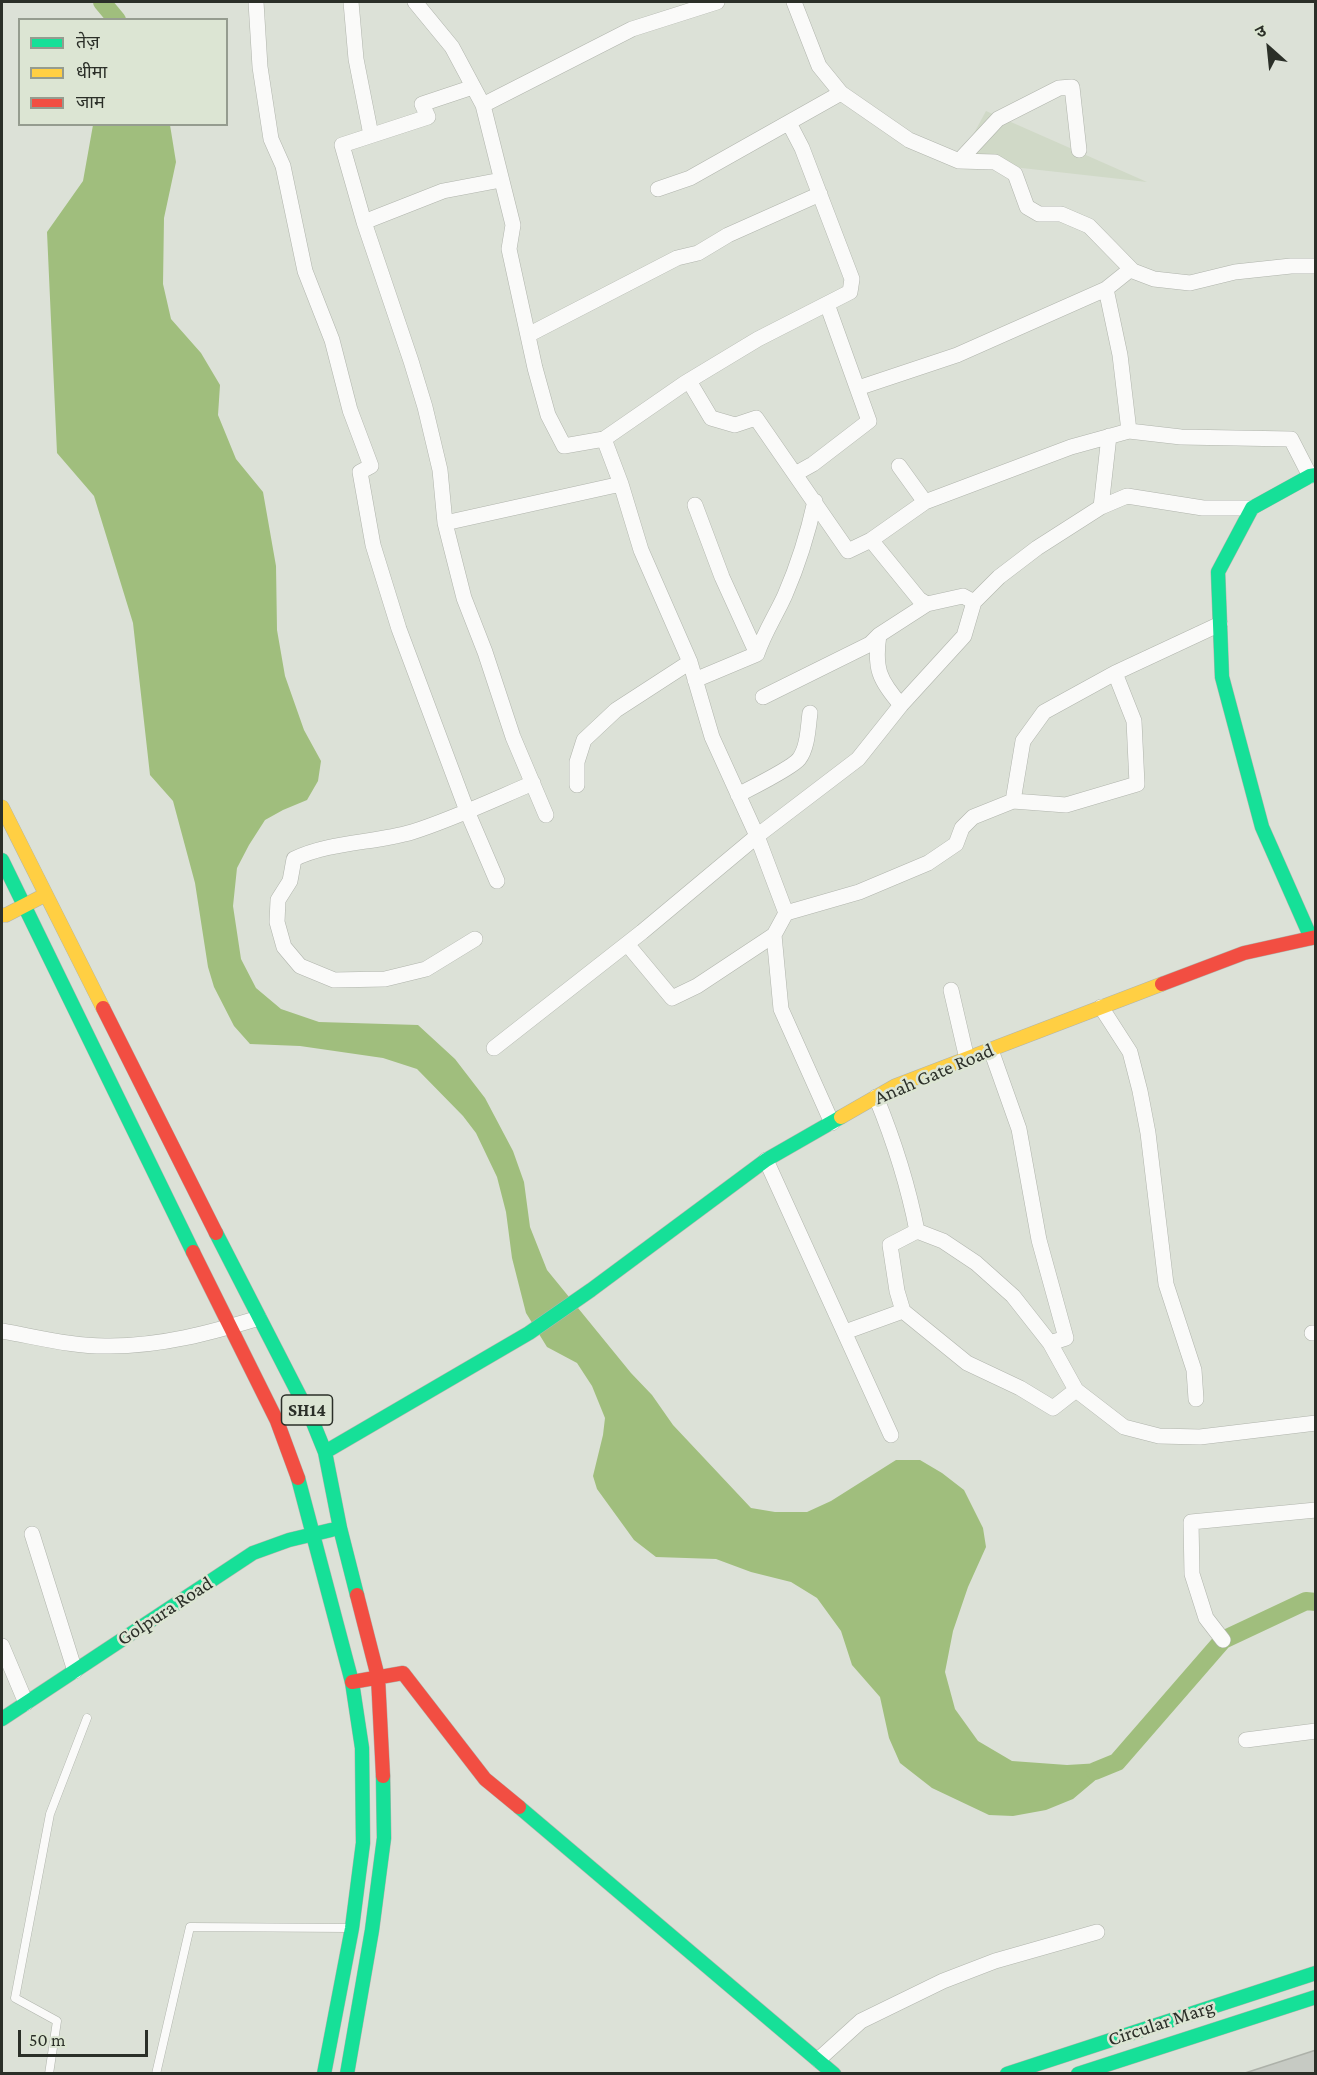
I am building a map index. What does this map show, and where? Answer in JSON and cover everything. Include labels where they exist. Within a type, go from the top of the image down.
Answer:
[{"type":"main road","points":[[1313,476],[1252,508],[1218,572],[1222,677],[1262,827],[1313,937]]},
{"type":"main road","name":"SH14","points":[[2,807],[323,1447],[340,1528],[378,1677],[383,1765],[384,1838],[372,1930],[347,2073]]},
{"type":"main road","name":"SH14","points":[[2,860],[277,1421],[314,1534],[352,1682],[362,1748],[363,1843],[352,1928],[324,2073]]},
{"type":"main road","points":[[2,915],[47,893]]},
{"type":"main road","name":"Anah Gate Road","points":[[323,1447],[529,1333],[591,1290],[766,1160],[895,1086],[1244,953],[1313,937]]},
{"type":"main road","points":[[290,1456],[290,1445],[298,1435],[310,1433],[315,1435],[323,1447]]},
{"type":"main road","points":[[303,1496],[312,1506],[322,1507],[332,1498],[333,1488]]},
{"type":"main road","name":"Golpura Road","points":[[2,1719],[253,1553],[290,1540],[340,1528]]},
{"type":"main road","points":[[352,1682],[403,1673],[485,1779],[834,2073]]},
{"type":"main road","name":"Circular Marg","points":[[1006,2073],[1316,1973]]},
{"type":"main road","name":"Circular Marg","points":[[1078,2073],[1316,1996]]},
{"type":"street","points":[[256,2],[260,67],[271,139],[283,166],[305,271],[332,340],[350,410],[371,466],[360,472],[373,545],[399,629],[467,811],[497,882]]},
{"type":"street","points":[[351,2],[356,59],[371,135]]},
{"type":"street","points":[[415,2],[452,47],[483,105],[513,225],[509,249],[528,335],[548,415],[564,446],[604,439],[689,381],[758,339],[850,292],[852,279],[802,148],[789,123]]},
{"type":"street","points":[[483,105],[632,29],[717,2]]},
{"type":"street","points":[[794,2],[819,66],[841,93],[909,140],[959,162],[995,162],[1015,174],[1027,207],[1039,214],[1061,214],[1089,226],[1131,269],[1154,279],[1190,283],[1235,272],[1291,266],[1316,266]]},
{"type":"street","points":[[473,87],[422,104],[428,117],[342,145],[363,222],[411,361],[424,407],[440,470],[445,523],[464,598],[485,652],[513,737],[546,815]]},
{"type":"street","points":[[959,162],[998,119],[1059,88],[1072,87],[1079,150]]},
{"type":"street","points":[[658,189],[690,178],[841,93]]},
{"type":"street","points":[[363,222],[443,190],[501,180]]},
{"type":"street","points":[[528,335],[677,258],[698,253],[728,235],[820,194]]},
{"type":"street","points":[[858,388],[957,355],[1106,289],[1131,269]]},
{"type":"street","points":[[1106,289],[1119,355],[1129,431]]},
{"type":"street","points":[[795,474],[813,464],[869,421],[827,304]]},
{"type":"street","points":[[689,381],[711,418],[735,424],[756,418],[848,551],[871,540],[925,502],[1071,447],[1129,431],[1181,437],[1292,439],[1313,476]]},
{"type":"street","points":[[1101,507],[1109,436]]},
{"type":"street","points":[[604,439],[642,550],[690,662],[712,737],[757,836],[786,913]]},
{"type":"street","points":[[899,466],[925,502]]},
{"type":"street","points":[[445,523],[621,484]]},
{"type":"street","points":[[494,1048],[627,944],[757,836],[858,759],[901,705],[964,636],[974,602],[999,577],[1027,555],[1101,507],[1127,496],[1203,508],[1252,508]]},
{"type":"street","points":[[695,680],[757,654],[764,633],[784,595],[808,533],[815,501]]},
{"type":"street","points":[[695,505],[722,577],[757,654]]},
{"type":"street","points":[[871,540],[919,599],[927,604]]},
{"type":"street","points":[[763,697],[870,644],[879,635],[927,604],[963,596],[974,602]]},
{"type":"street","points":[[1013,801],[1023,741],[1044,712],[1115,673],[1220,624]]},
{"type":"street","points":[[879,635],[878,673],[889,692],[901,705]]},
{"type":"street","points":[[577,784],[577,762],[584,740],[616,710],[690,662]]},
{"type":"street","points":[[627,944],[672,998],[698,987],[774,935],[786,913],[859,892],[928,863],[956,844],[962,828],[973,817],[1013,801],[1066,805],[1137,784],[1134,721],[1115,673]]},
{"type":"street","points":[[738,795],[767,780],[799,759],[807,737],[810,713]]},
{"type":"street","points":[[475,939],[426,969],[385,979],[334,980],[300,966],[284,947],[277,922],[278,900],[290,880],[294,859],[307,853],[377,841],[413,831],[532,783]]},
{"type":"street","points":[[774,935],[781,1009],[832,1123]]},
{"type":"street","points":[[951,990],[967,1059]]},
{"type":"street","points":[[1101,1007],[1130,1052],[1140,1090],[1148,1133],[1166,1284],[1194,1370],[1196,1399]]},
{"type":"street","points":[[991,1050],[1019,1129],[1039,1240],[1066,1338],[1050,1343]]},
{"type":"street","points":[[876,1097],[909,1191],[917,1232]]},
{"type":"street","points":[[766,1160],[891,1436]]},
{"type":"street","points":[[1076,1390],[1053,1408],[1020,1388],[967,1363],[903,1311],[897,1291],[890,1245],[917,1232],[944,1241],[976,1263],[1013,1296],[1050,1343],[1076,1390],[1125,1427],[1159,1436],[1220,1436],[1316,1423]]},
{"type":"street","points":[[844,1332],[903,1311]]},
{"type":"street","points":[[2,1331],[109,1347],[183,1339],[259,1318]]},
{"type":"street","points":[[1223,1640],[1206,1618],[1192,1574],[1191,1522],[1316,1510]]},
{"type":"street","points":[[32,1534],[75,1671]]},
{"type":"street","points":[[2,1646],[26,1703]]},
{"type":"street","points":[[1246,1740],[1316,1731]]},
{"type":"street","points":[[818,2060],[861,2021],[943,1981],[995,1960],[1097,1932]]},
{"type":"lane","points":[[49,2073],[57,2021],[15,1998],[50,1814],[87,1718]]},
{"type":"lane","points":[[156,2073],[190,1927],[352,1928]]},
{"type":"shaded area","points":[[986,111],[1147,182],[959,161]]},
{"type":"shaded area","points":[[93,126],[170,126],[176,162],[164,218],[163,284],[171,319],[201,353],[220,385],[218,415],[236,459],[263,492],[276,566],[277,630],[285,676],[304,730],[321,761],[318,781],[307,800],[265,820],[237,868],[233,906],[241,959],[256,988],[281,1009],[319,1022],[418,1025],[455,1059],[485,1098],[513,1151],[524,1182],[530,1227],[547,1270],[631,1373],[652,1395],[673,1425],[751,1508],[775,1512],[807,1512],[831,1501],[896,1460],[920,1460],[964,1490],[983,1528],[986,1547],[968,1587],[953,1631],[945,1672],[955,1709],[978,1741],[1012,1761],[1067,1765],[1117,1762],[1073,1799],[1046,1810],[1013,1816],[989,1815],[932,1788],[900,1763],[889,1738],[880,1697],[852,1665],[841,1631],[817,1598],[791,1582],[751,1572],[716,1559],[656,1557],[634,1540],[597,1489],[593,1476],[605,1418],[592,1386],[577,1363],[547,1347],[526,1313],[512,1258],[506,1212],[497,1177],[476,1133],[463,1116],[417,1069],[383,1058],[300,1046],[250,1044],[234,1026],[214,987],[208,967],[195,883],[173,801],[150,775],[133,623],[94,496],[57,453],[47,232],[83,181]]},
{"type":"building","points":[[1316,2050],[1316,2074],[1242,2074]]},
{"type":"waterway","points":[[102,2],[115,18]]},
{"type":"waterway","points":[[1095,1771],[1117,1762],[1223,1640],[1306,1601],[1316,1602]]},
{"type":"traffic: fast","points":[[1311,938],[1262,827],[1222,677],[1218,572],[1252,508],[1310,476],[1316,475]]},
{"type":"traffic: fast","points":[[2,860],[193,1252]]},
{"type":"traffic: fast","points":[[325,1452],[529,1333],[591,1290],[766,1160],[841,1117]]},
{"type":"traffic: fast","points":[[216,1233],[312,1420],[325,1452],[340,1528],[357,1595]]},
{"type":"traffic: fast","points":[[298,1478],[352,1682],[362,1748],[363,1843],[352,1928],[324,2074]]},
{"type":"traffic: fast","points":[[2,1719],[253,1553],[289,1540],[331,1530]]},
{"type":"traffic: fast","points":[[347,2074],[372,1930],[384,1838],[383,1776]]},
{"type":"traffic: fast","points":[[519,1807],[834,2074]]},
{"type":"traffic: fast","points":[[1007,2074],[1316,1973]]},
{"type":"traffic: fast","points":[[1078,2074],[1316,1997]]},
{"type":"traffic: slow","points":[[2,807],[103,1008]]},
{"type":"traffic: slow","points":[[2,915],[39,898]]},
{"type":"traffic: slow","points":[[841,1117],[895,1086],[1162,984]]},
{"type":"traffic: jam","points":[[1162,984],[1244,953],[1316,937]]},
{"type":"traffic: jam","points":[[103,1008],[216,1233]]},
{"type":"traffic: jam","points":[[193,1252],[277,1421],[298,1478]]},
{"type":"traffic: jam","points":[[357,1595],[378,1677],[383,1776]]},
{"type":"traffic: jam","points":[[352,1682],[403,1673],[485,1779],[519,1807]]}]
